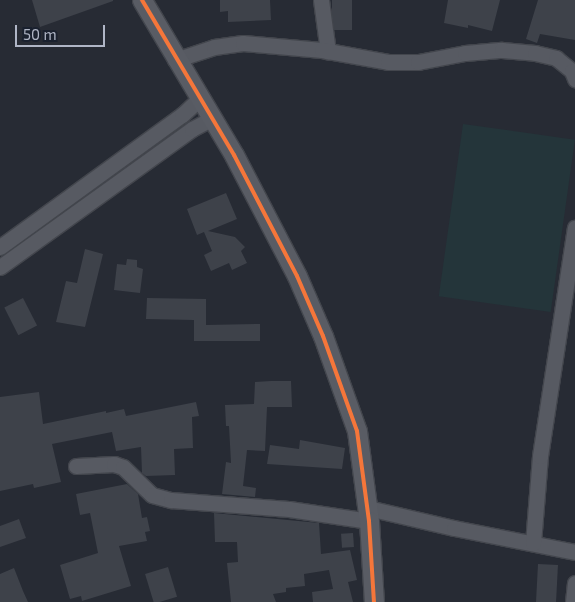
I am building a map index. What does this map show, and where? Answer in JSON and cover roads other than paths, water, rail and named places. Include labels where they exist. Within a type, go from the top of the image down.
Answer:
[{"type":"main road","points":[[142,0],[175,60],[234,155],[297,276],[323,336],[356,430],[368,514],[374,602]]},
{"type":"street","points":[[321,0],[328,52]]},
{"type":"street","points":[[175,60],[214,47],[243,43],[328,52],[388,62],[418,62],[466,53],[502,50],[535,53],[556,58],[572,71],[575,79]]},
{"type":"street","points":[[0,247],[174,121],[199,99]]},
{"type":"street","points":[[0,267],[192,129],[211,119]]},
{"type":"street","points":[[533,543],[540,456],[575,228]]},
{"type":"street","points":[[76,466],[106,464],[123,468],[152,495],[171,500],[368,514],[454,528],[575,552]]},
{"type":"street","points":[[573,602],[575,583]]}]
